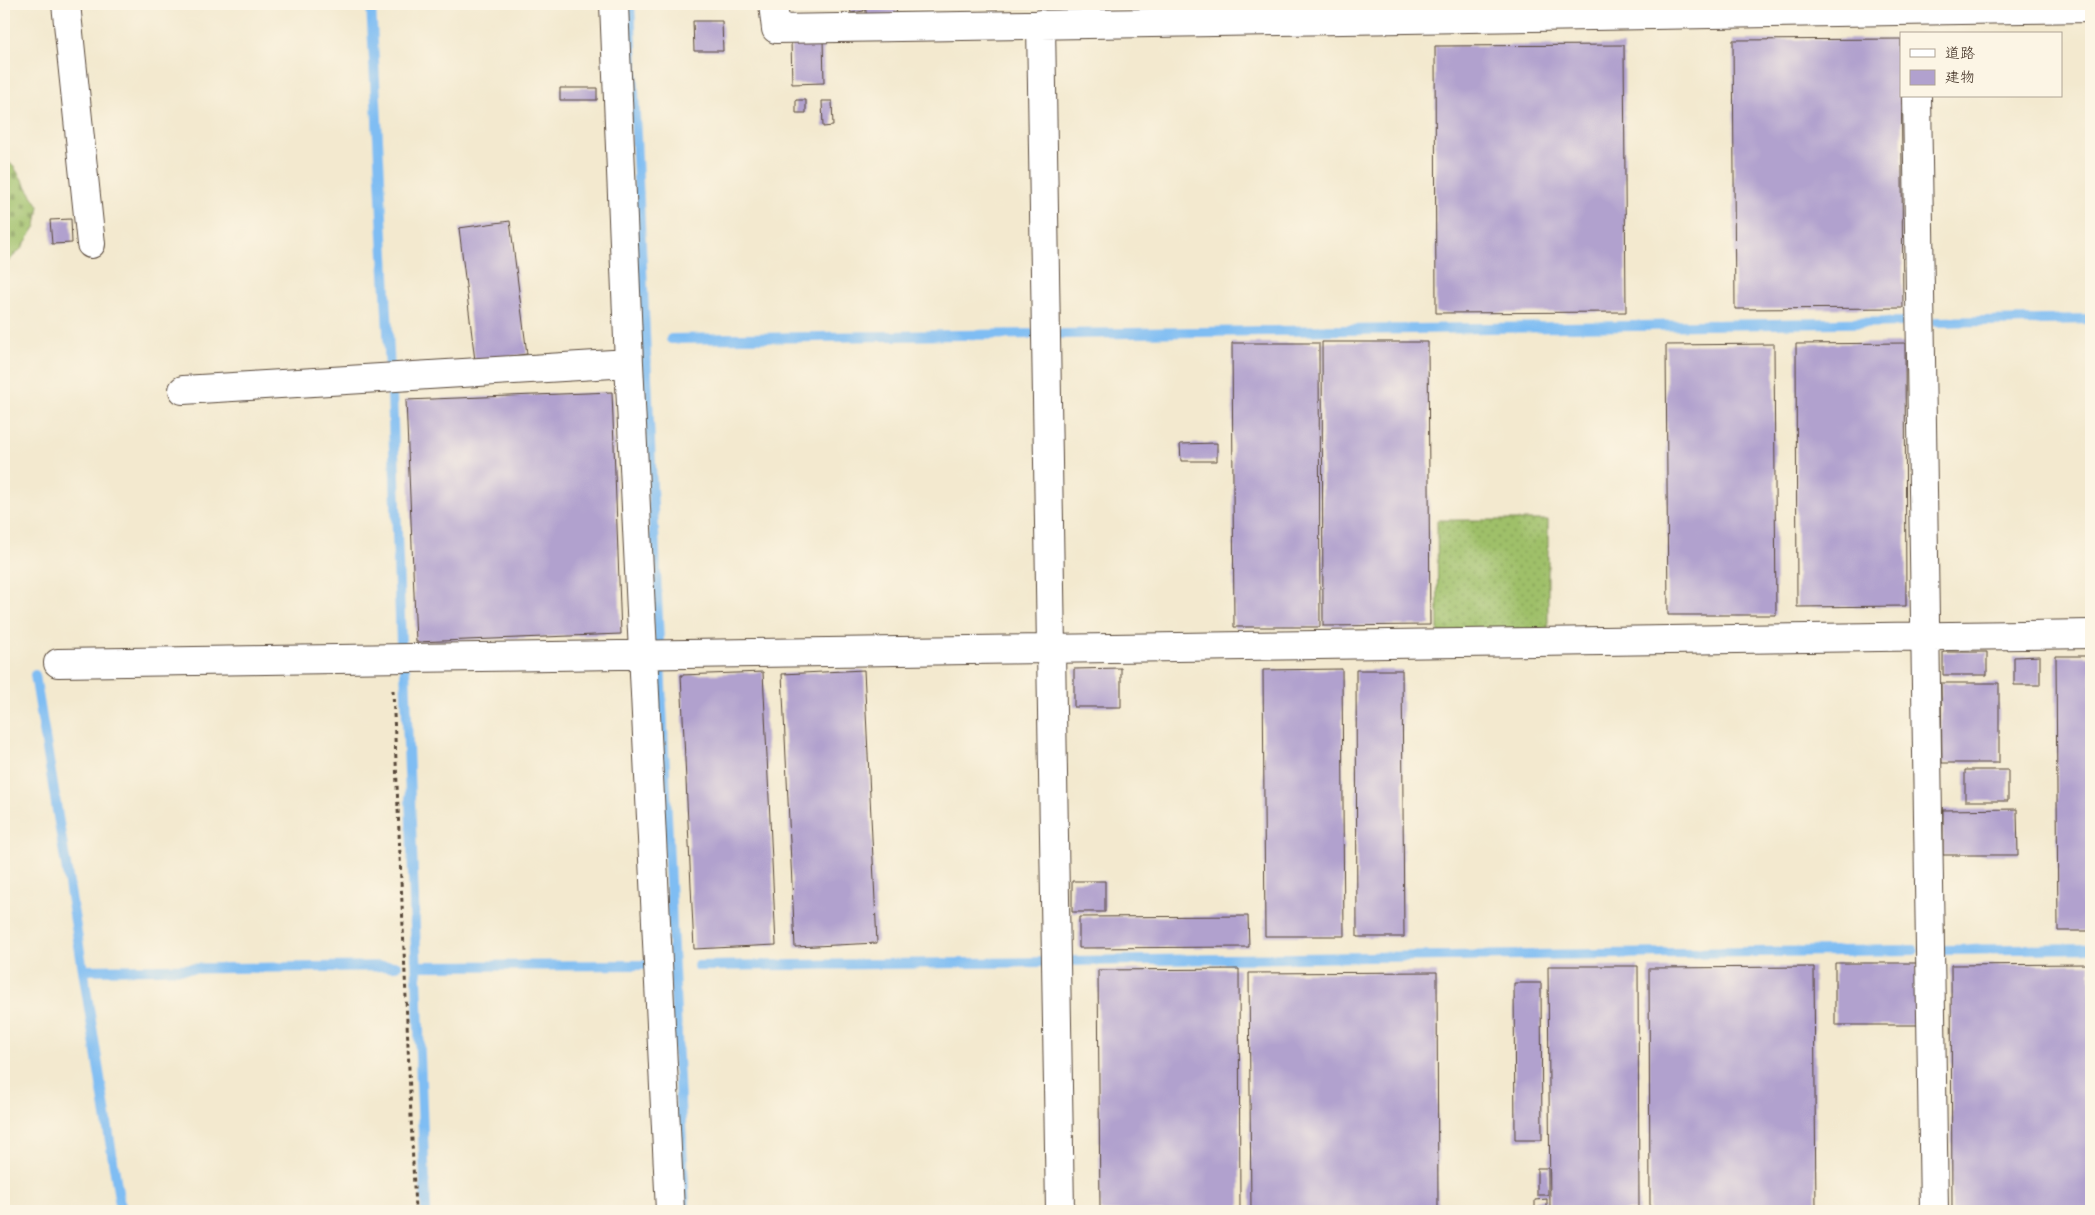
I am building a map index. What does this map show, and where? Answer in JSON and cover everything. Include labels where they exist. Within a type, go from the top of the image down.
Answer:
[{"type":"street","points":[[66,4],[91,244]]},
{"type":"street","points":[[614,4],[629,362],[655,653],[670,1211]]},
{"type":"street","points":[[773,4],[776,29],[1041,24],[1916,16],[2091,8]]},
{"type":"street","points":[[1041,24],[1060,1211]]},
{"type":"street","points":[[1917,98],[1927,636],[1934,1211]]},
{"type":"street","points":[[183,390],[629,362]]},
{"type":"street","points":[[58,663],[2091,634]]},
{"type":"path","points":[[392,657],[415,1211]]},
{"type":"green space","points":[[4,158],[14,167],[39,206],[36,226],[21,249],[4,266]]},
{"type":"green space","points":[[1437,520],[1548,520],[1548,631],[1438,633]]},
{"type":"building","points":[[849,4],[863,4],[864,11],[851,13]]},
{"type":"building","points":[[865,4],[895,4],[897,14],[867,19]]},
{"type":"building","points":[[693,21],[722,21],[723,51],[694,51]]},
{"type":"building","points":[[823,39],[824,83],[792,84],[791,41]]},
{"type":"building","points":[[1900,39],[1903,308],[1735,309],[1733,40]]},
{"type":"building","points":[[1624,45],[1626,312],[1436,313],[1435,46]]},
{"type":"building","points":[[560,88],[597,88],[597,100],[560,100]]},
{"type":"building","points":[[796,100],[806,100],[806,113],[796,113]]},
{"type":"building","points":[[822,101],[832,101],[833,126],[823,127]]},
{"type":"building","points":[[71,219],[72,243],[52,244],[50,220]]},
{"type":"building","points":[[510,221],[527,354],[475,361],[459,228]]},
{"type":"building","points":[[1322,342],[1428,342],[1430,625],[1323,626]]},
{"type":"building","points":[[1232,343],[1319,343],[1320,627],[1234,627]]},
{"type":"building","points":[[1905,343],[1906,606],[1797,607],[1796,344]]},
{"type":"building","points":[[1774,344],[1776,615],[1668,615],[1666,345]]},
{"type":"building","points":[[612,392],[621,634],[416,642],[406,400]]},
{"type":"building","points":[[1217,443],[1217,461],[1181,461],[1180,444]]},
{"type":"building","points":[[1943,652],[1987,652],[1987,675],[1943,675]]},
{"type":"building","points":[[2040,656],[2040,685],[2014,685],[2014,657]]},
{"type":"building","points":[[2056,656],[2091,656],[2091,931],[2058,931]]},
{"type":"building","points":[[1121,668],[1121,707],[1074,707],[1074,669]]},
{"type":"building","points":[[1342,669],[1344,936],[1265,936],[1263,670]]},
{"type":"building","points":[[864,670],[877,943],[795,947],[782,674]]},
{"type":"building","points":[[1356,670],[1402,670],[1404,937],[1357,937]]},
{"type":"building","points":[[763,672],[776,945],[694,949],[681,675]]},
{"type":"building","points":[[1941,683],[1999,683],[1999,763],[1942,763]]},
{"type":"building","points":[[1965,770],[2008,770],[2008,801],[1965,801]]},
{"type":"building","points":[[2017,809],[2018,855],[1943,855],[1943,810]]},
{"type":"building","points":[[1072,881],[1105,881],[1105,912],[1072,912]]},
{"type":"building","points":[[1248,916],[1249,947],[1079,948],[1079,917]]},
{"type":"building","points":[[1835,963],[1917,963],[1918,1025],[1835,1025]]},
{"type":"building","points":[[2090,964],[2091,1211],[1952,1211],[1951,965]]},
{"type":"building","points":[[1548,966],[1638,966],[1639,1211],[1550,1211]]},
{"type":"building","points":[[1814,967],[1816,1211],[1650,1211],[1649,968]]},
{"type":"building","points":[[1239,969],[1240,1211],[1100,1211],[1098,970]]},
{"type":"building","points":[[1437,972],[1438,1211],[1251,1211],[1249,973]]},
{"type":"building","points":[[1514,983],[1541,983],[1542,1140],[1515,1140]]},
{"type":"building","points":[[1537,1168],[1548,1168],[1548,1195],[1537,1195]]},
{"type":"building","points":[[1547,1199],[1547,1211],[1535,1211],[1535,1200]]},
{"type":"waterway","points":[[371,4],[390,371]]},
{"type":"waterway","points":[[630,4],[685,1211]]},
{"type":"waterway","points":[[1937,322],[2091,319]]},
{"type":"waterway","points":[[1062,334],[1910,322]]},
{"type":"waterway","points":[[671,339],[1034,334]]},
{"type":"waterway","points":[[392,394],[401,644]]},
{"type":"waterway","points":[[405,668],[426,1211]]},
{"type":"waterway","points":[[35,675],[83,970],[397,966]]},
{"type":"waterway","points":[[1943,950],[2091,948]]},
{"type":"waterway","points":[[1069,961],[1914,950]]},
{"type":"waterway","points":[[698,966],[1044,962]]},
{"type":"waterway","points":[[417,966],[644,965]]},
{"type":"waterway","points":[[83,970],[121,1211]]}]
